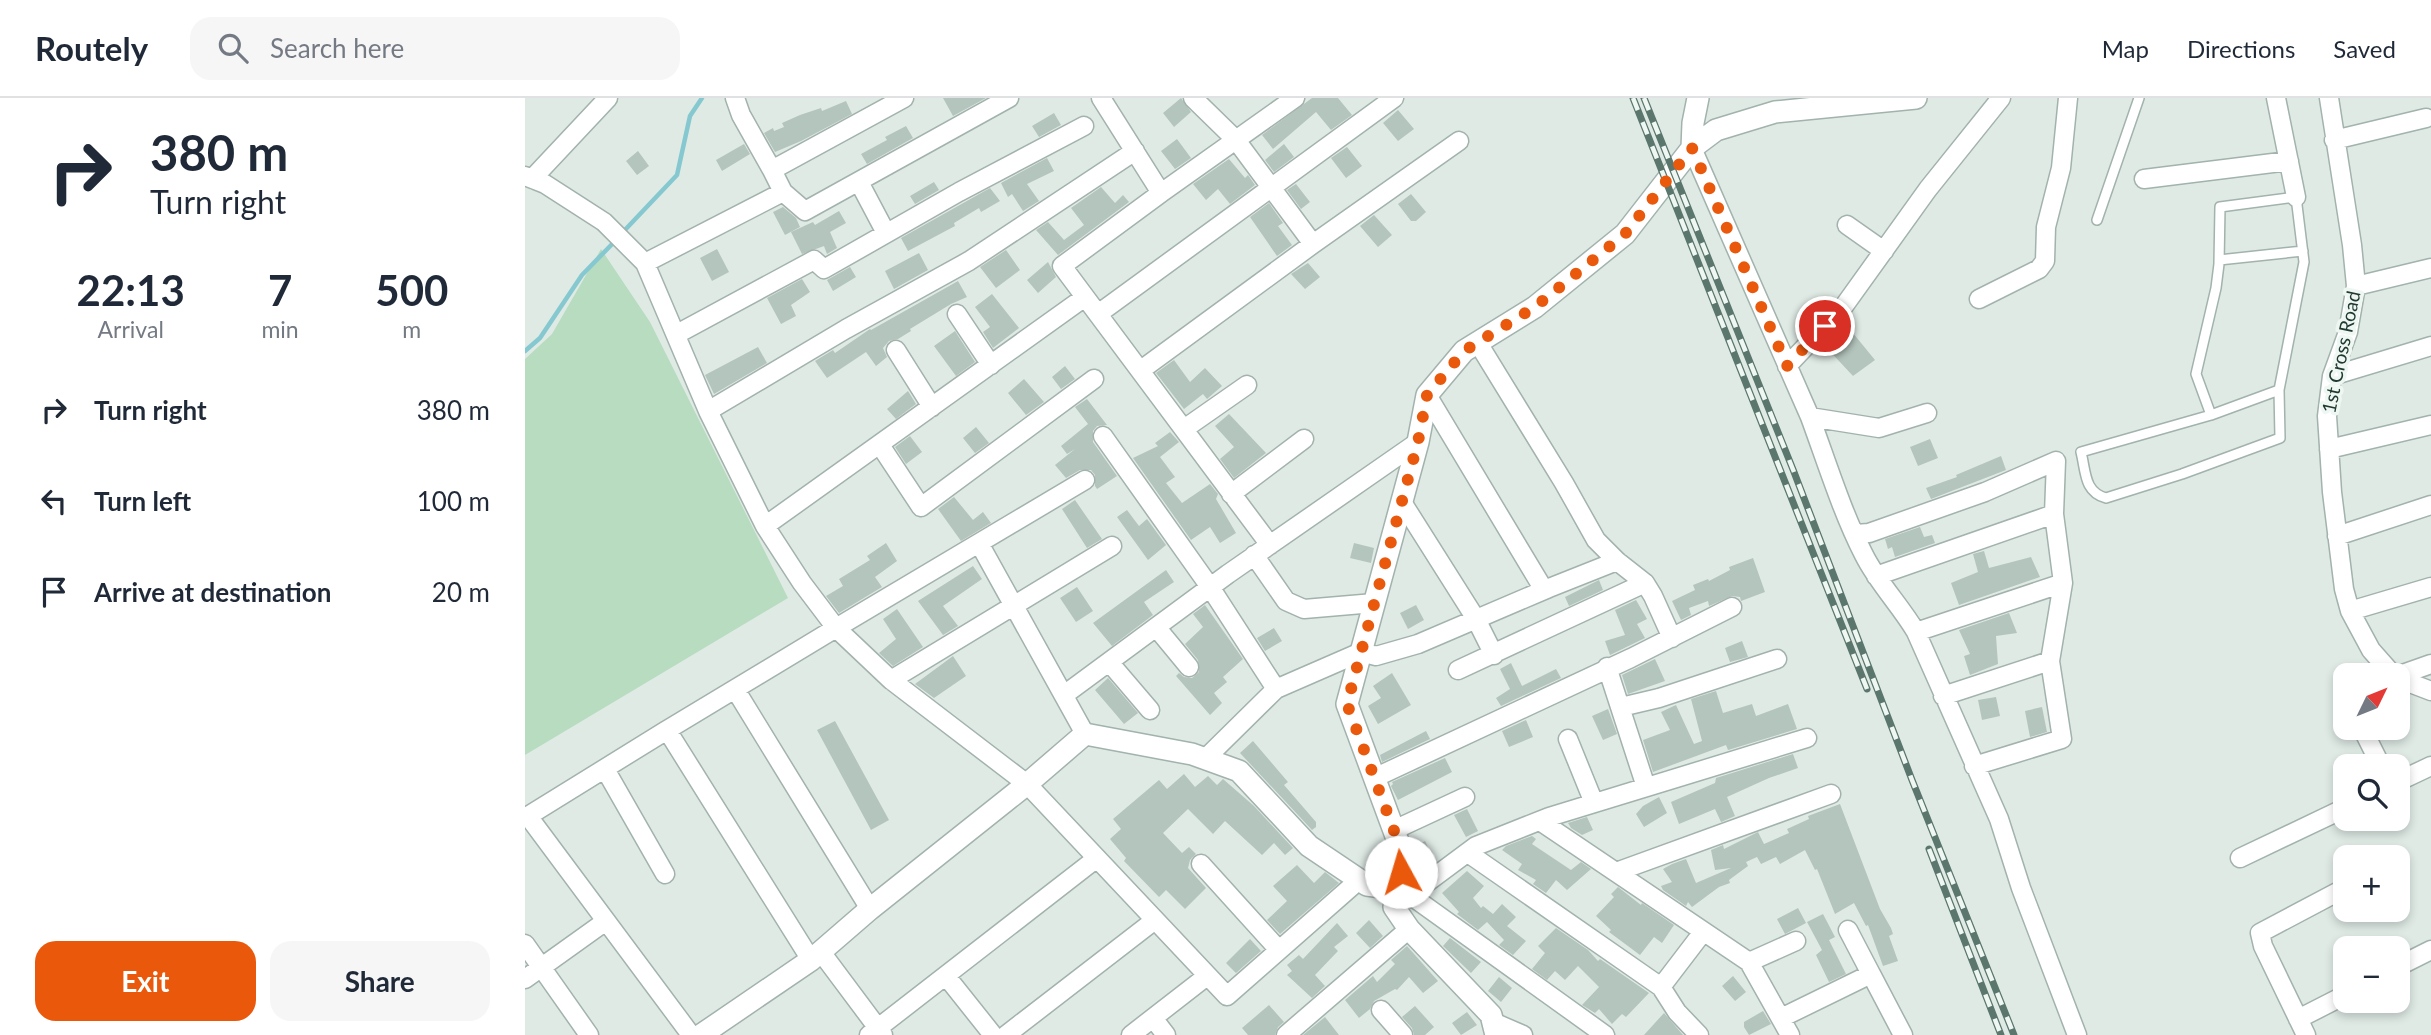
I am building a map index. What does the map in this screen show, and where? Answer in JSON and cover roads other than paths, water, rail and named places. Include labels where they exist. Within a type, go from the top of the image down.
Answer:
[{"type":"street","points":[[608,98],[529,178],[545,184],[604,222],[645,264],[708,411],[765,526],[835,628],[891,680],[1027,784],[1227,996],[1359,880]]},
{"type":"street","points":[[735,98],[741,115],[783,192],[806,211],[1009,98]]},
{"type":"street","points":[[772,170],[904,98]]},
{"type":"street","points":[[1101,98],[1161,193]]},
{"type":"street","points":[[1193,98],[1236,140],[1313,244]]},
{"type":"street","points":[[1270,545],[1062,266],[1295,98]]},
{"type":"street","points":[[1098,314],[1394,98]]},
{"type":"street","points":[[1697,98],[1692,148],[1810,417],[1863,554],[1916,632],[1999,818],[2021,888],[2077,1035]]},
{"type":"street","points":[[1523,1035],[1494,1029],[1491,1015],[1409,929],[1400,897],[1403,855],[1347,704],[1418,442],[1427,395],[1464,351],[1535,307],[1625,234],[1692,148],[1716,130],[1775,112],[1916,98]]},
{"type":"street","points":[[1787,366],[1844,306],[1928,189],[2001,98]]},
{"type":"street","points":[[1979,299],[2039,269],[2045,261],[2046,227],[2061,168],[2068,98]]},
{"type":"street","points":[[2276,98],[2296,197]]},
{"type":"street","name":"1st Cross Road","points":[[2329,98],[2356,286],[2348,332],[2332,376],[2326,416],[2337,536],[2344,589],[2350,611],[2371,649],[2384,663]]},
{"type":"street","points":[[2335,140],[2426,118]]},
{"type":"street","points":[[677,334],[814,260],[824,269],[1084,126]]},
{"type":"street","points":[[1142,370],[1459,141]]},
{"type":"street","points":[[708,411],[969,261],[1135,151]]},
{"type":"street","points":[[2144,179],[2289,161]]},
{"type":"street","points":[[859,182],[886,233]]},
{"type":"street","points":[[645,264],[783,192]]},
{"type":"street","points":[[1847,225],[1884,251]]},
{"type":"street","points":[[2356,286],[2431,268]]},
{"type":"street","points":[[765,526],[1085,297]]},
{"type":"street","points":[[957,314],[991,365]]},
{"type":"street","points":[[1478,343],[1596,540],[1645,583],[1672,638]]},
{"type":"street","points":[[2332,376],[2431,346]]},
{"type":"street","points":[[896,350],[932,407]]},
{"type":"street","points":[[880,445],[921,507],[1094,379]]},
{"type":"street","points":[[1184,429],[1247,385]]},
{"type":"street","points":[[1427,395],[1544,590]]},
{"type":"street","points":[[1810,417],[1879,428],[1927,413]]},
{"type":"street","points":[[2329,449],[2431,425]]},
{"type":"street","points":[[1103,436],[1210,587],[1276,689]]},
{"type":"street","points":[[1231,494],[1304,439]]},
{"type":"street","points":[[1064,695],[1254,555],[1418,442]]},
{"type":"street","points":[[1855,534],[1869,533],[1985,492],[2056,461],[2054,514],[2063,583],[2050,661],[2062,739],[1974,766]]},
{"type":"street","points":[[691,1035],[526,814],[1085,480]]},
{"type":"street","points":[[1402,502],[1476,619],[1494,655]]},
{"type":"street","points":[[2337,536],[2431,505]]},
{"type":"street","points":[[1877,576],[2054,514]]},
{"type":"street","points":[[979,543],[1085,734]]},
{"type":"street","points":[[891,680],[1112,546]]},
{"type":"street","points":[[1254,555],[1286,601],[1304,609],[1374,603]]},
{"type":"street","points":[[1205,759],[1276,689],[1361,652],[1376,656],[1418,644],[1617,561]]},
{"type":"street","points":[[1458,670],[1645,583]]},
{"type":"street","points":[[1916,632],[2063,583]]},
{"type":"street","points":[[2350,611],[2431,587]]},
{"type":"street","points":[[1374,778],[1672,638],[1732,607]]},
{"type":"street","points":[[1156,627],[1189,667]]},
{"type":"street","points":[[1621,707],[1659,698],[1777,659]]},
{"type":"street","points":[[1943,696],[2050,661]]},
{"type":"street","points":[[1109,662],[1150,710]]},
{"type":"street","points":[[2410,671],[2431,664]]},
{"type":"street","points":[[1607,667],[1646,787]]},
{"type":"street","name":"1st Cross Road","points":[[2410,682],[2431,691]]},
{"type":"street","points":[[735,689],[870,909]]},
{"type":"street","points":[[667,730],[816,956],[877,1033],[946,975],[1097,858]]},
{"type":"street","points":[[701,1035],[816,956],[1085,734]]},
{"type":"street","points":[[1085,734],[1192,754],[1239,771],[1309,846],[1367,885],[1400,897],[1605,1035]]},
{"type":"street","points":[[1568,738],[1594,803]]},
{"type":"street","points":[[1400,897],[1476,846],[1594,803],[1807,738]]},
{"type":"street","points":[[2410,776],[2431,766]]},
{"type":"street","points":[[605,769],[665,874]]},
{"type":"street","points":[[1616,872],[1831,794]]},
{"type":"street","points":[[1394,830],[1465,797]]},
{"type":"street","points":[[2241,858],[2333,814]]},
{"type":"street","points":[[1540,821],[1749,962],[1790,1035]]},
{"type":"street","points":[[1468,853],[1661,987],[1677,1012],[1699,1035]]},
{"type":"street","points":[[1201,864],[1279,950]]},
{"type":"street","points":[[2333,894],[2260,933],[2263,946],[2302,1027],[2333,1004]]},
{"type":"street","points":[[1006,1035],[1155,920]]},
{"type":"street","points":[[525,979],[606,921]]},
{"type":"street","points":[[1286,1035],[1409,929]]},
{"type":"street","points":[[1849,930],[1903,1035]]},
{"type":"street","points":[[1661,987],[1703,932]]},
{"type":"street","points":[[1749,962],[1796,941]]},
{"type":"street","points":[[525,944],[589,1035]]},
{"type":"street","points":[[2410,960],[2431,950]]},
{"type":"street","points":[[1781,1018],[1871,974]]},
{"type":"street","points":[[946,975],[993,1035]]},
{"type":"street","points":[[1131,1035],[1207,976]]},
{"type":"street","points":[[1381,1010],[1403,1035]]},
{"type":"street","points":[[1153,1018],[1166,1035]]},
{"type":"lane","points":[[2097,219],[2139,98]]},
{"type":"lane","points":[[2211,415],[2196,374],[2206,341],[2219,260],[2220,207],[2296,197],[2304,262],[2279,390],[2280,438],[2106,498],[2095,495],[2088,487],[2081,452],[2211,415],[2279,390]]},
{"type":"lane","points":[[2219,260],[2303,251]]},
{"type":"waterway","points":[[623,232],[677,175],[690,116],[702,98]]},
{"type":"waterway","points":[[525,351],[540,338],[582,275],[617,239]]},
{"type":"railway","points":[[1633,98],[1867,689]]},
{"type":"railway","points":[[1644,98],[1794,472],[1912,780],[2014,1035]]},
{"type":"railway","points":[[1929,849],[2001,1035]]}]
